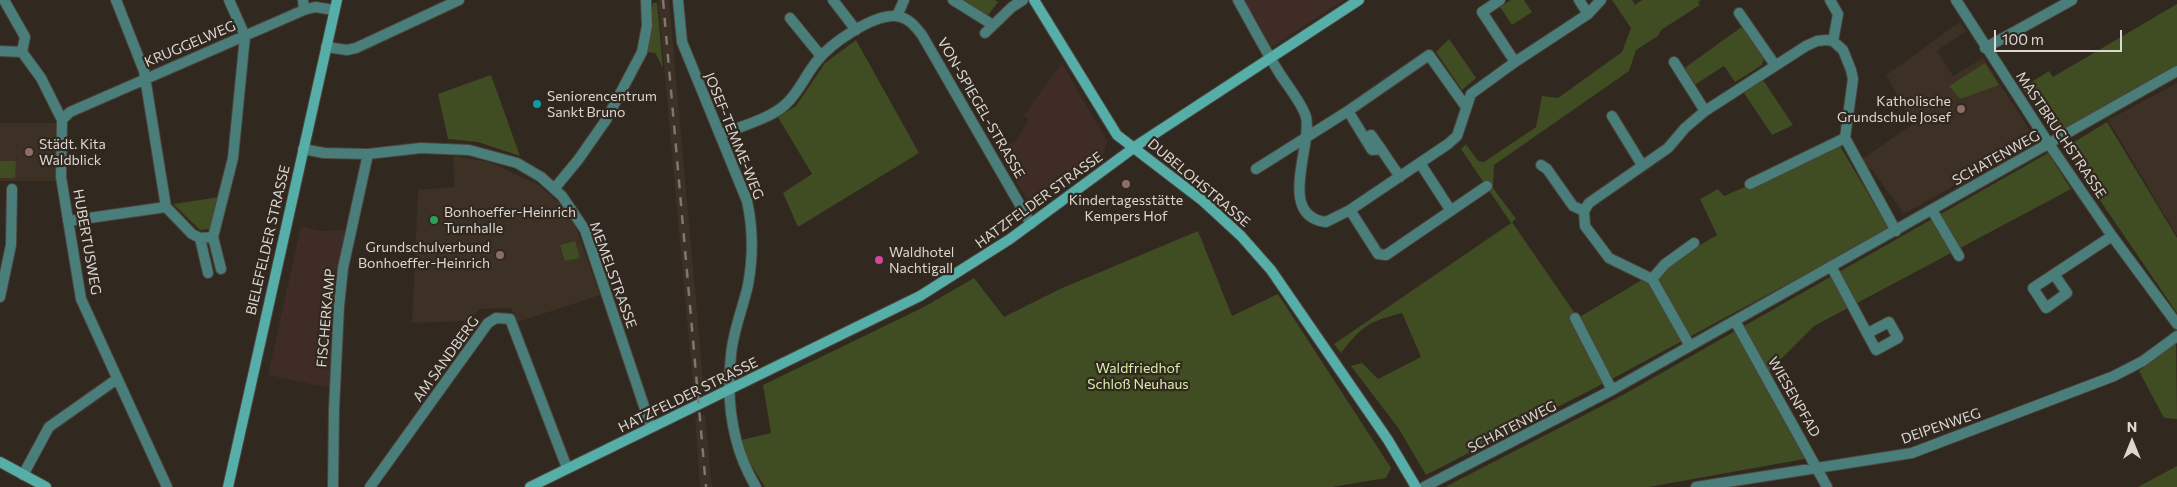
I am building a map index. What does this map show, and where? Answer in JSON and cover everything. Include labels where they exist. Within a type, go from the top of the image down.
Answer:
[{"type":"main road","name":"DUBELOHSTRASSE","points":[[1034,0],[1117,135],[1234,229],[1267,265],[1382,432],[1416,487]]},
{"type":"main road","name":"HATZFELDER STRASSE","points":[[530,487],[920,296],[988,254],[1134,147],[1359,0]]},
{"type":"main road","name":"BIELEFELDER STRASSE","points":[[228,487],[335,5]]},
{"type":"main road","points":[[0,462],[43,487]]},
{"type":"street","name":"HUBERTUSWEG","points":[[4,0],[24,37],[22,52],[41,78],[62,120],[61,177],[81,299],[167,487]]},
{"type":"street","points":[[116,0],[144,71],[166,207],[192,234],[200,238],[213,237]]},
{"type":"street","points":[[221,269],[213,237],[233,158],[245,36],[229,0]]},
{"type":"street","points":[[326,47],[348,50],[356,48],[459,0]]},
{"type":"street","points":[[554,189],[578,160],[606,120],[642,52],[647,26],[646,0]]},
{"type":"street","name":"JOSEF-TEMME-WEG","points":[[678,0],[682,42],[747,202],[751,242],[748,284],[731,354],[729,391],[736,443],[742,463],[756,487]]},
{"type":"street","points":[[833,0],[856,30]]},
{"type":"street","points":[[720,135],[774,112],[785,105],[821,56],[856,30],[882,17],[897,16],[904,0]]},
{"type":"street","points":[[953,0],[993,25]]},
{"type":"street","points":[[1002,0],[1012,7]]},
{"type":"street","points":[[986,33],[1012,7],[1023,0]]},
{"type":"street","points":[[1238,0],[1306,116],[1307,137],[1299,178],[1302,202],[1312,217],[1326,222],[1350,210],[1448,144],[1457,136],[1471,94],[1515,62],[1588,14],[1601,0]]},
{"type":"street","points":[[1500,0],[1482,12],[1515,62]]},
{"type":"street","points":[[1579,0],[1588,14]]},
{"type":"street","points":[[1830,0],[1838,14],[1833,41]]},
{"type":"street","name":"MASTBRUCHSTRASSE","points":[[1956,0],[2048,144],[2112,236],[2177,324]]},
{"type":"street","points":[[1985,48],[2072,0]]},
{"type":"street","name":"KRUGGELWEG","points":[[62,120],[70,112],[245,36],[304,5],[315,7],[335,5]]},
{"type":"street","points":[[1739,13],[1775,65]]},
{"type":"street","name":"VON-SPIEGEL-STRASSE","points":[[897,16],[912,22],[922,35],[1031,224]]},
{"type":"street","points":[[790,18],[821,56]]},
{"type":"street","points":[[1690,346],[1652,278],[1609,258],[1585,226],[1584,211],[1589,203],[1668,148],[1685,128],[1705,111],[1817,40],[1833,41],[1843,50],[1852,70],[1845,138],[1896,231]]},
{"type":"street","points":[[0,51],[22,52]]},
{"type":"street","points":[[1256,169],[1348,111],[1429,56],[1466,106]]},
{"type":"street","points":[[1674,62],[1705,111]]},
{"type":"street","name":"SCHATENWEG","points":[[1424,487],[1612,390],[2177,71]]},
{"type":"street","points":[[1348,111],[1372,150],[1381,149],[1400,178]]},
{"type":"street","points":[[1612,116],[1642,165]]},
{"type":"street","points":[[1750,184],[1845,138]]},
{"type":"street","name":"MEMELSTRASSE","points":[[303,149],[324,153],[368,154],[421,148],[450,148],[484,152],[516,163],[541,177],[573,210],[586,230],[651,427]]},
{"type":"street","name":"FISCHERKAMP","points":[[333,487],[338,306],[343,268],[368,154]]},
{"type":"street","points":[[1420,163],[1451,211]]},
{"type":"street","points":[[1541,164],[1547,169],[1573,206],[1584,211]]},
{"type":"street","points":[[1350,210],[1378,254],[1386,255],[1487,186]]},
{"type":"street","points":[[0,297],[11,245],[12,189]]},
{"type":"street","points":[[68,220],[166,207]]},
{"type":"street","points":[[1932,210],[1959,256]]},
{"type":"street","points":[[2054,274],[2112,236]]},
{"type":"street","points":[[200,238],[208,273]]},
{"type":"street","points":[[1652,278],[1665,264],[1694,243]]},
{"type":"street","points":[[1831,266],[1868,333]]},
{"type":"street","name":"AM SANDBERG","points":[[370,487],[488,323],[496,318],[510,319],[567,468]]},
{"type":"street","points":[[1575,318],[1612,390]]},
{"type":"street","name":"WIESENPFAD","points":[[1735,322],[1827,487]]},
{"type":"street","name":"DEIPENWEG","points":[[1696,487],[1912,453],[2114,376],[2143,361],[2177,336]]},
{"type":"street","points":[[24,475],[49,427],[117,379]]},
{"type":"shaded area","points":[[658,0],[669,0],[704,390],[694,395]]},
{"type":"shaded area","points":[[1235,0],[1344,0],[1262,53]]},
{"type":"shaded area","name":"Katholische Grundschule Josef","points":[[1960,22],[1966,31],[1937,51],[1953,76],[1983,58],[2033,135],[2033,141],[1904,214],[1873,171],[1866,167],[1862,159],[1913,124],[1886,75]]},
{"type":"shaded area","points":[[1062,63],[1107,141],[1104,154],[1032,207],[998,151],[1015,141],[1029,120],[1024,115]]},
{"type":"shaded area","points":[[2177,83],[2177,236],[2108,120]]},
{"type":"shaded area","name":"Städt. Kita Waldblick","points":[[0,123],[58,123],[58,181],[0,181]]},
{"type":"shaded area","name":"Grundschulverbund Bonhoeffer-Heinrich","points":[[453,156],[489,162],[539,185],[571,214],[600,295],[518,322],[511,308],[480,309],[468,321],[412,323],[418,190],[454,187]]},
{"type":"shaded area","points":[[301,226],[320,231],[345,230],[337,268],[329,388],[268,375]]},
{"type":"shaded area","points":[[705,414],[712,487],[700,487],[695,419]]},
{"type":"green space","points":[[960,0],[995,0],[998,2],[986,18]]},
{"type":"green space","points":[[1511,0],[1524,0],[1532,12],[1512,25],[1500,7]]},
{"type":"green space","points":[[1612,0],[1632,0],[1635,5],[1642,0],[1701,0],[1698,2],[1700,5],[1661,30],[1658,36],[1636,50],[1629,71],[1494,165],[1493,188],[1516,219],[1512,222],[1578,318],[1717,235],[1700,199],[1718,189],[1724,196],[1840,146],[1889,229],[1610,380],[1426,475],[1399,429],[1351,366],[1362,363],[1378,379],[1421,357],[1402,313],[1381,319],[1367,326],[1355,336],[1341,353],[1334,344],[1511,223],[1461,149],[1466,144],[1478,161],[1484,162],[1536,127],[1542,96],[1558,98],[1622,52],[1631,28]]},
{"type":"green space","points":[[653,3],[657,3],[663,68],[655,53],[646,52]]},
{"type":"green space","points":[[2177,4],[2177,65],[2056,133],[2022,88],[2049,71],[2053,77]]},
{"type":"green space","points":[[1740,28],[1744,28],[1764,58],[1762,65],[1735,82],[1724,66],[1693,86],[1684,72],[1686,67]]},
{"type":"green space","points":[[1449,39],[1476,78],[1462,90],[1436,52]]},
{"type":"green space","points":[[856,40],[919,153],[798,227],[783,193],[812,174],[778,117],[796,106],[825,63]]},
{"type":"green space","points":[[1985,63],[1999,85],[1960,99],[1949,86]]},
{"type":"green space","points":[[491,75],[520,156],[478,142],[448,139],[438,94]]},
{"type":"green space","points":[[1763,80],[1793,125],[1772,135],[1744,93]]},
{"type":"green space","points":[[2107,122],[2177,238],[2177,313],[2071,158],[2074,142]]},
{"type":"green space","points":[[2048,153],[2071,189],[1814,326],[1764,376],[1810,458],[1649,487],[1445,487],[1621,396]]},
{"type":"green space","points":[[0,161],[16,161],[15,178],[0,178]]},
{"type":"green space","points":[[220,197],[210,229],[200,230],[173,204]]},
{"type":"green space","name":"Waldfriedhof Schloß Neuhaus","points":[[1198,231],[1232,316],[1278,294],[1391,468],[1386,478],[1332,487],[765,487],[748,460],[741,440],[771,433],[763,385],[924,307],[974,278],[1004,317],[1060,289]]},
{"type":"green space","points":[[575,241],[580,258],[565,261],[560,245]]},
{"type":"green space","points":[[2176,343],[2177,419],[2164,418],[2139,371]]},
{"type":"green space","points":[[2177,466],[2177,487],[2138,487]]},
{"type":"railway","points":[[663,0],[706,487]]},
{"type":"place","name":"Seniorencentrum Sankt Bruno","points":[[537,104]]},
{"type":"place","name":"Katholische Grundschule Josef","points":[[1961,109]]},
{"type":"place","name":"Städt. Kita Waldblick","points":[[29,152]]},
{"type":"place","name":"Kindertagesstätte Kempers Hof","points":[[1126,184]]},
{"type":"place","name":"Bonhoeffer-Heinrich Turnhalle","points":[[434,220]]},
{"type":"place","name":"Grundschulverbund Bonhoeffer-Heinrich","points":[[500,255]]},
{"type":"place","name":"Waldhotel Nachtigall","points":[[879,260]]}]
